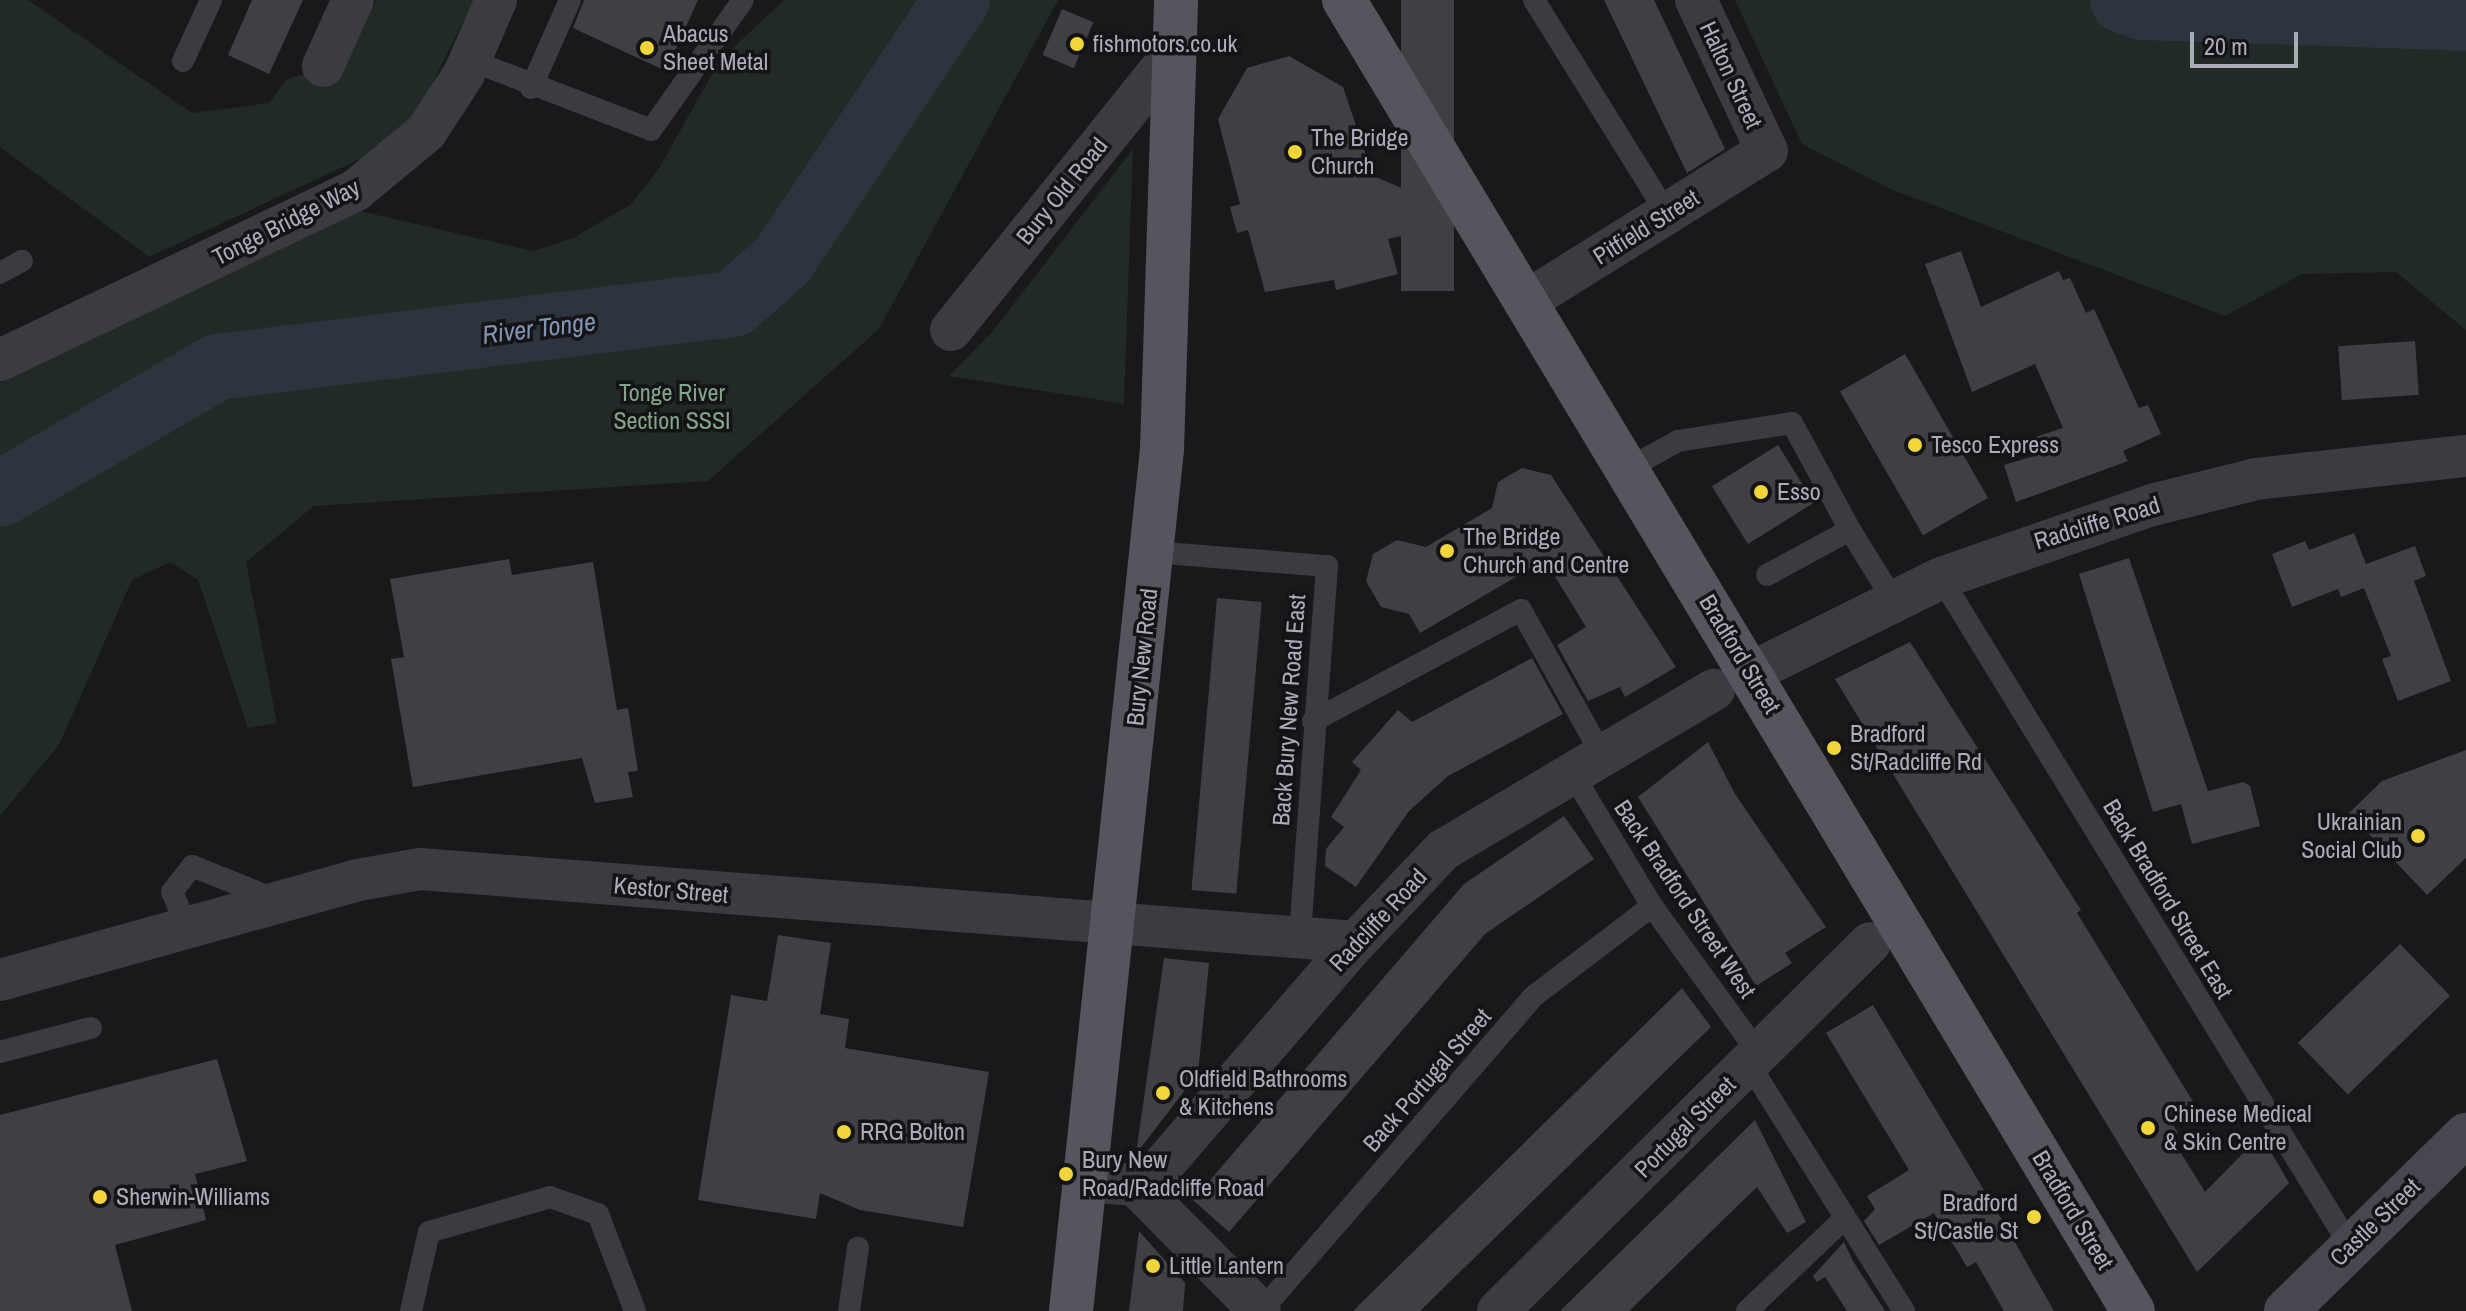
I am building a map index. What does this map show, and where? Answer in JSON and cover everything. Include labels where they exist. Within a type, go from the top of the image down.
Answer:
[{"type":"main road","name":"Bury New Road","points":[[1071,1311],[1152,552],[1168,355],[1176,0]]},
{"type":"main road","name":"Bradford Street","points":[[1344,0],[1627,469],[1733,681],[2133,1311]]},
{"type":"main road","name":"Castle Street","points":[[2286,1311],[2466,1135]]},
{"type":"street","points":[[323,66],[353,0]]},
{"type":"street","name":"Tonge Bridge Way","points":[[0,360],[356,190],[426,132],[470,60],[496,0]]},
{"type":"street","name":"Halton Street","points":[[1696,0],[1767,151]]},
{"type":"street","name":"Bury Old Road","points":[[951,330],[1174,53]]},
{"type":"street","name":"Pitfield Street","points":[[1525,302],[1767,151]]},
{"type":"street","name":"Radcliffe Road","points":[[1135,1185],[1158,1171],[1356,942],[1443,850],[1586,762],[1733,681],[1941,578],[2048,536],[2256,479],[2466,456]]},
{"type":"street","name":"Kestor Street","points":[[0,980],[279,901],[420,869],[1114,926],[1356,942]]},
{"type":"street","name":"Portugal Street","points":[[1498,1311],[1870,943]]},
{"type":"street","points":[[1086,1181],[1135,1185],[1261,1311]]},
{"type":"lane","points":[[183,61],[211,0]]},
{"type":"lane","points":[[531,88],[570,0]]},
{"type":"lane","points":[[470,60],[531,88],[651,130],[743,0]]},
{"type":"lane","points":[[1534,0],[1667,214]]},
{"type":"lane","points":[[0,273],[22,261]]},
{"type":"lane","points":[[1627,469],[1678,441],[1792,423],[1850,530],[1894,601]]},
{"type":"lane","points":[[1767,575],[1850,530]]},
{"type":"lane","name":"Back Bury New Road East","points":[[1152,552],[1327,566],[1313,721],[1300,938]]},
{"type":"lane","name":"Back Bradford Street East","points":[[1941,578],[2350,1246]]},
{"type":"lane","name":"Back Bradford Street West","points":[[1313,721],[1521,610],[1652,906],[1754,1059],[1845,1218],[1904,1311]]},
{"type":"lane","points":[[187,927],[172,892],[192,866],[279,901]]},
{"type":"lane","name":"Back Portugal Street","points":[[1261,1311],[1534,996],[1652,906]]},
{"type":"lane","points":[[0,1052],[91,1028]]},
{"type":"lane","points":[[411,1311],[429,1232],[550,1197],[598,1214],[635,1311]]},
{"type":"lane","points":[[1747,1311],[1845,1218]]},
{"type":"lane","points":[[849,1311],[858,1248]]},
{"type":"green space","points":[[0,0],[28,0],[192,113],[269,103],[286,80],[350,57],[376,0],[474,0],[418,112],[369,155],[149,257],[0,147]]},
{"type":"green space","name":"Tonge River Section SSSI","points":[[784,0],[1058,0],[879,329],[708,481],[314,506],[246,562],[277,723],[248,728],[198,580],[170,562],[132,580],[59,745],[0,816],[0,382],[360,211],[533,251],[573,238],[631,204],[658,170],[720,60]]},
{"type":"green space","points":[[1735,0],[2466,0],[2466,330],[2396,272],[2302,274],[2225,316],[1888,188],[1802,144]]},
{"type":"green space","points":[[1133,149],[1124,404],[949,376],[993,331]]},
{"type":"building","points":[[252,0],[303,0],[269,74],[228,55]]},
{"type":"building","name":"Abacus Sheet Metal","points":[[584,0],[698,0],[666,71],[573,28]]},
{"type":"building","points":[[1401,0],[1454,0],[1454,291],[1401,291]]},
{"type":"building","points":[[1604,0],[1654,0],[1725,149],[1687,173]]},
{"type":"building","points":[[1062,9],[1093,22],[1074,68],[1042,55]]},
{"type":"building","name":"The Bridge Church","points":[[1289,56],[1343,87],[1373,176],[1402,188],[1411,222],[1406,235],[1388,239],[1398,274],[1336,290],[1334,280],[1265,292],[1248,230],[1237,233],[1230,207],[1240,204],[1218,119],[1247,68]]},
{"type":"building","points":[[1961,251],[1981,307],[2059,271],[2063,280],[2070,278],[2086,313],[2094,309],[2139,408],[2148,405],[2161,434],[2123,451],[2128,461],[2016,502],[2004,465],[2034,456],[2029,439],[2063,428],[2035,364],[1972,392],[1925,264]]},
{"type":"building","points":[[2415,341],[2419,395],[2342,400],[2338,346]]},
{"type":"building","name":"Tesco Express","points":[[1905,354],[1988,498],[1923,535],[1840,392]]},
{"type":"building","name":"Esso","points":[[1778,445],[1814,503],[1748,544],[1712,486]]},
{"type":"building","points":[[1522,468],[1551,475],[1676,667],[1625,697],[1620,687],[1588,701],[1557,645],[1586,627],[1545,560],[1420,633],[1409,614],[1381,607],[1366,581],[1373,554],[1397,540],[1426,547],[1492,508],[1498,482]]},
{"type":"building","points":[[2354,533],[2366,564],[2415,546],[2426,576],[2414,581],[2451,681],[2398,701],[2382,659],[2391,656],[2364,588],[2341,597],[2338,589],[2292,607],[2272,554],[2305,541],[2309,550]]},
{"type":"building","points":[[2129,558],[2208,791],[2243,782],[2250,786],[2260,826],[2192,844],[2181,804],[2153,812],[2079,574]]},
{"type":"building","points":[[509,559],[512,575],[593,562],[617,710],[628,708],[638,771],[628,772],[633,797],[595,803],[582,758],[413,787],[391,659],[404,657],[390,579]]},
{"type":"building","points":[[1217,598],[1262,602],[1236,894],[1191,890]]},
{"type":"building","points":[[1910,642],[2081,910],[2077,913],[2197,1108],[2172,1123],[2178,1133],[2171,1137],[2205,1192],[2261,1135],[2289,1183],[2197,1272],[1835,679]]},
{"type":"building","points":[[1532,658],[1563,714],[1448,776],[1409,811],[1356,887],[1325,866],[1326,849],[1344,827],[1331,817],[1361,770],[1352,762],[1398,710],[1412,722]]},
{"type":"building","points":[[1708,742],[1735,794],[1826,927],[1785,953],[1792,963],[1756,986],[1638,797]]},
{"type":"building","name":"Ukrainian Social Club","points":[[2466,750],[2466,858],[2427,895],[2349,813],[2382,781]]},
{"type":"building","points":[[1564,816],[1594,859],[1485,934],[1229,1232],[1193,1200],[1464,884]]},
{"type":"building","name":"RRG Bolton","points":[[778,935],[831,943],[820,1014],[849,1019],[845,1048],[989,1072],[963,1227],[860,1210],[820,1193],[816,1219],[698,1200],[731,995],[767,1001]]},
{"type":"building","points":[[2400,944],[2450,996],[2348,1094],[2298,1043]]},
{"type":"building","points":[[1164,958],[1209,963],[1198,1073],[1136,1154]]},
{"type":"building","points":[[1682,988],[1711,1027],[1420,1311],[1353,1311]]},
{"type":"building","points":[[1873,1005],[2054,1311],[2004,1311],[1976,1262],[1967,1267],[1934,1213],[1879,1245],[1864,1221],[1875,1209],[1867,1196],[1909,1170],[1826,1033]]},
{"type":"building","name":"Sherwin-Williams","points":[[217,1059],[247,1161],[195,1174],[206,1220],[115,1245],[132,1311],[0,1311],[0,1115]]},
{"type":"building","points":[[1755,1120],[1806,1222],[1787,1233],[1757,1187],[1629,1311],[1560,1311]]},
{"type":"building","name":"Little Lantern","points":[[1139,1231],[1185,1283],[1183,1311],[1129,1311]]},
{"type":"building","points":[[1844,1242],[1885,1311],[1847,1311],[1825,1277],[1817,1282],[1813,1276]]},
{"type":"waterway","name":"River Tonge","points":[[0,494],[217,367],[733,304],[782,261],[957,0]]},
{"type":"waterway","name":"River Tonge","points":[[2123,0],[2142,7],[2466,18]]},
{"type":"place","name":"fishmotors.co.uk","points":[[1077,44]]},
{"type":"place","name":"Abacus Sheet Metal","points":[[647,48]]},
{"type":"place","name":"The Bridge Church","points":[[1295,152]]},
{"type":"place","name":"Tesco Express","points":[[1915,445]]},
{"type":"place","name":"Esso","points":[[1761,492]]},
{"type":"place","name":"The Bridge Church and Centre","points":[[1447,551]]},
{"type":"place","name":"Bradford St/Radcliffe Rd","points":[[1834,748]]},
{"type":"place","name":"Ukrainian Social Club","points":[[2418,836]]},
{"type":"place","name":"Oldfield Bathrooms & Kitchens","points":[[1163,1093]]},
{"type":"place","name":"Chinese Medical & Skin Centre","points":[[2148,1128]]},
{"type":"place","name":"RRG Bolton","points":[[844,1132]]},
{"type":"place","name":"Bury New Road/Radcliffe Road","points":[[1066,1174]]},
{"type":"place","name":"Sherwin-Williams","points":[[100,1197]]},
{"type":"place","name":"Bradford St/Castle St","points":[[2034,1217]]},
{"type":"place","name":"Little Lantern","points":[[1153,1266]]}]
